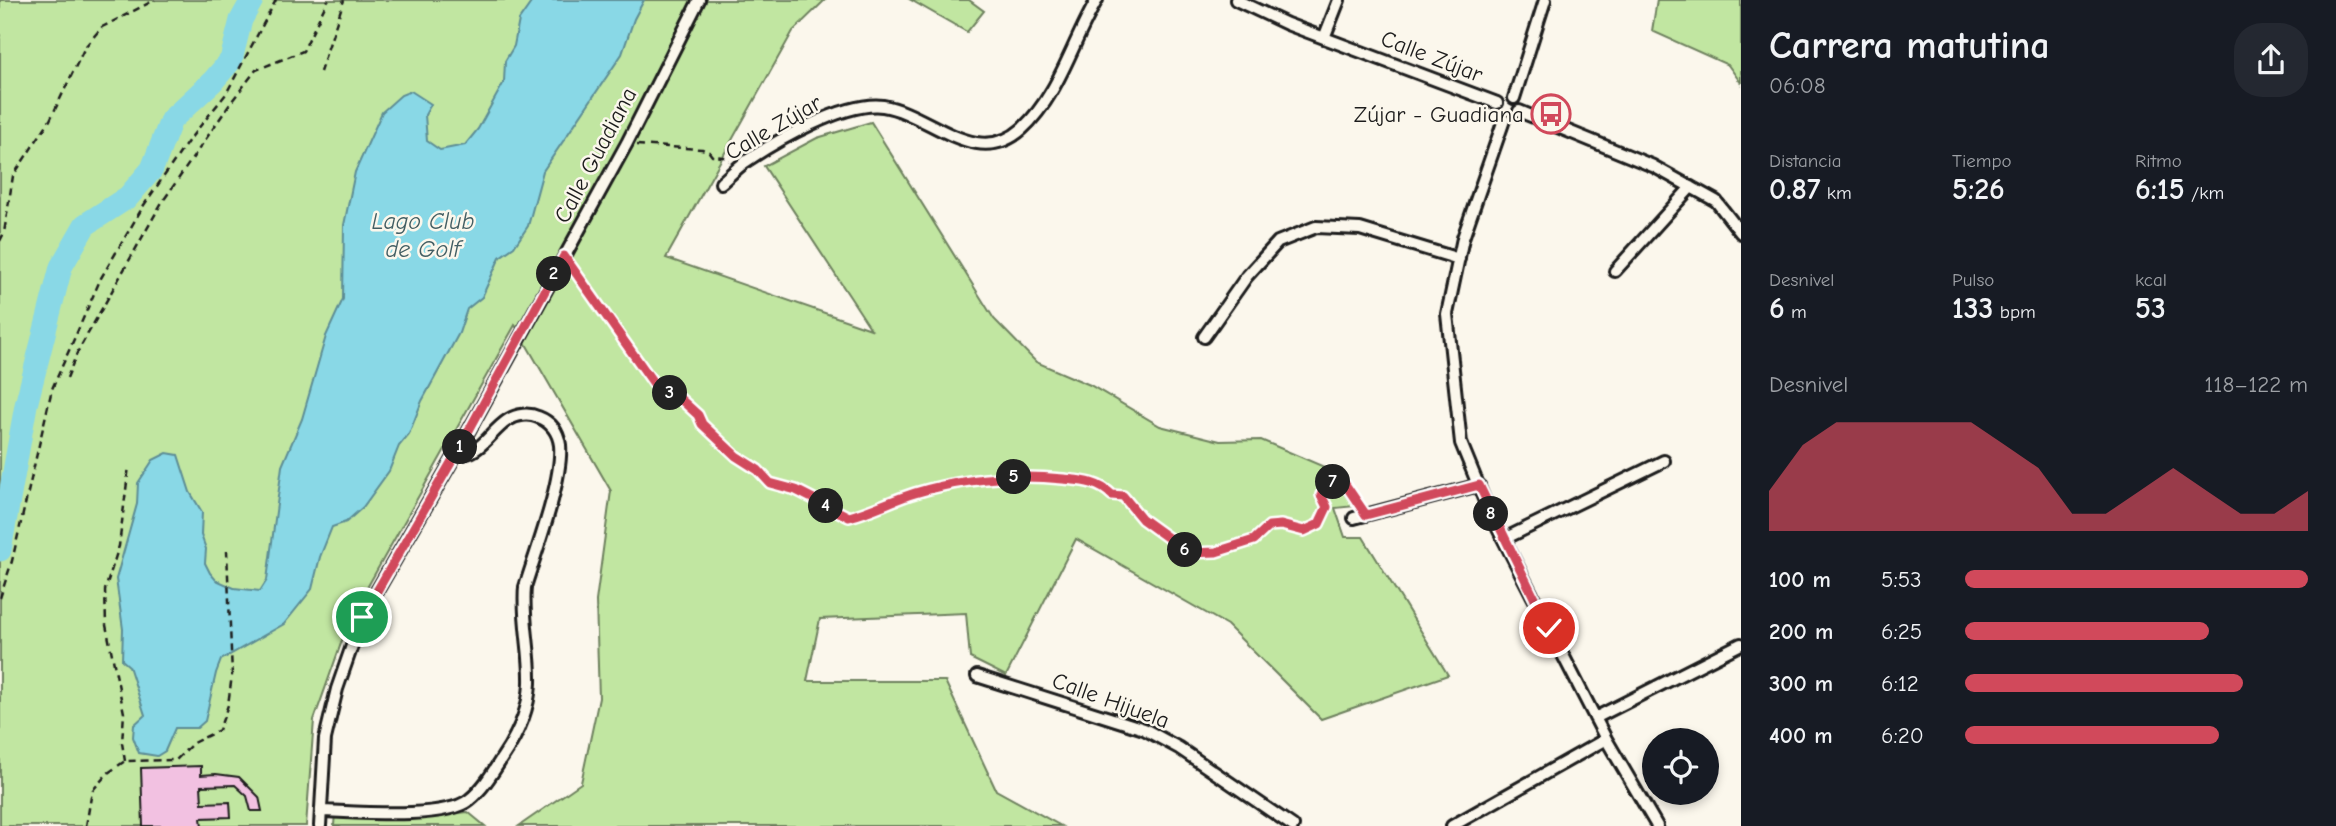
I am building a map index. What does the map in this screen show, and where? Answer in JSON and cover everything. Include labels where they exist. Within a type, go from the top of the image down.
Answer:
[{"type":"street","name":"Calle Guadiana","points":[[320,826],[325,739],[337,689],[362,617],[456,454],[627,143],[699,0]]},
{"type":"street","name":"Calle Zújar","points":[[722,183],[738,168],[782,140],[839,112],[881,106],[918,117],[955,138],[978,143],[999,142],[1020,130],[1046,102],[1096,0]]},
{"type":"street","name":"Calle Zújar","points":[[1236,0],[1324,38],[1497,103]]},
{"type":"street","points":[[1324,38],[1339,0]]},
{"type":"street","points":[[1514,98],[1545,0]]},
{"type":"street","points":[[1502,97],[1514,98],[1519,104],[1519,111],[1512,120],[1504,120],[1496,111],[1497,103],[1502,97]]},
{"type":"street","points":[[1519,111],[1653,166],[1716,201],[1741,233]]},
{"type":"street","points":[[1504,120],[1463,238],[1447,314],[1461,443],[1504,539],[1595,718],[1657,826]]},
{"type":"street","points":[[1615,271],[1691,187]]},
{"type":"street","points":[[1204,337],[1247,276],[1278,242],[1316,227],[1360,229],[1459,259]]},
{"type":"street","points":[[322,811],[415,814],[468,801],[503,757],[522,720],[530,685],[523,604],[525,587],[557,476],[560,446],[556,432],[548,421],[534,415],[519,414],[501,425],[478,449],[467,455],[456,454]]},
{"type":"street","points":[[1504,539],[1664,461]]},
{"type":"street","points":[[1354,518],[1479,485]]},
{"type":"street","points":[[1595,718],[1741,644]]},
{"type":"street","name":"Calle Hijuela","points":[[977,676],[1144,729],[1179,748],[1293,826]]},
{"type":"street","points":[[1452,826],[1606,739]]},
{"type":"path","points":[[0,241],[4,233],[13,176],[50,120],[85,47],[102,27],[155,0]]},
{"type":"path","points":[[0,598],[12,561],[52,389],[101,278],[144,205],[189,140],[226,94],[276,0]]},
{"type":"path","points":[[67,378],[77,354],[160,204],[256,70],[303,51],[328,0]]},
{"type":"path","points":[[320,72],[344,0]]},
{"type":"path","points":[[627,143],[648,147],[702,149],[712,156],[724,157],[738,168]]},
{"type":"path","points":[[564,256],[657,388],[676,395],[727,448],[758,470],[770,483],[796,490],[849,517],[914,494],[968,480],[1032,476],[1091,482],[1104,487],[1112,495],[1123,496],[1142,519],[1189,553],[1216,552],[1254,540],[1269,526],[1281,525],[1304,531],[1319,524],[1327,507],[1321,495],[1329,482],[1345,484],[1366,515]]},
{"type":"path","points":[[125,761],[122,743],[124,713],[106,625],[105,590],[119,546],[129,466]]},
{"type":"path","points":[[86,826],[92,792],[108,773],[125,761],[176,760],[193,743],[219,730],[228,705],[232,675],[227,551]]},
{"type":"green space","points":[[0,0],[825,0],[793,31],[666,258],[871,329],[764,166],[817,138],[871,122],[994,319],[1036,362],[1090,385],[1160,426],[1220,441],[1261,440],[1322,466],[1355,506],[1335,508],[1345,537],[1363,537],[1448,675],[1321,719],[1227,625],[1076,539],[1006,676],[970,658],[966,613],[820,619],[807,681],[945,681],[996,790],[1061,826],[519,826],[581,783],[599,698],[596,601],[611,491],[515,325],[350,618],[314,720],[306,826],[0,826]]},
{"type":"green space","points":[[911,0],[969,0],[984,11],[967,32]]},
{"type":"green space","points":[[1657,0],[1741,0],[1741,83],[1728,65],[1652,31]]},
{"type":"green space","points":[[335,812],[416,818],[468,812],[485,826],[334,826]]},
{"type":"water","name":"Lago Club de Golf","points":[[533,0],[644,0],[622,54],[543,171],[528,226],[514,247],[500,257],[482,297],[467,309],[459,333],[422,401],[409,434],[399,446],[389,471],[363,507],[346,522],[332,527],[320,557],[312,589],[284,624],[221,660],[205,721],[197,728],[175,728],[165,751],[157,756],[139,753],[133,737],[134,725],[145,715],[129,666],[122,660],[123,629],[116,579],[137,504],[138,483],[153,460],[167,453],[178,455],[190,492],[202,512],[201,535],[206,549],[205,563],[210,573],[216,580],[234,588],[260,591],[267,580],[282,466],[302,419],[326,336],[343,299],[344,225],[355,172],[382,112],[401,95],[411,91],[431,104],[425,115],[427,141],[440,150],[465,145],[478,129],[504,82],[505,61],[514,46],[519,20]]},
{"type":"building","points":[[201,766],[201,775],[239,777],[259,797],[262,811],[251,811],[247,796],[235,785],[201,786],[202,803],[230,802],[231,817],[201,818],[202,826],[143,826],[141,768]]},
{"type":"waterway","points":[[0,550],[26,405],[61,267],[85,225],[128,197],[152,169],[171,120],[213,81],[231,60],[241,20],[252,0]]},
{"type":"place","name":"Zújar - Guadiana","points":[[1551,114]]},
{"type":"route","points":[[362,617],[456,454],[564,256],[657,388],[676,395],[736,456],[758,470],[770,483],[796,490],[849,517],[914,494],[968,480],[1032,476],[1091,482],[1104,487],[1112,495],[1123,496],[1142,519],[1189,553],[1216,552],[1254,540],[1269,526],[1281,525],[1304,531],[1319,524],[1327,507],[1321,495],[1329,482],[1345,484],[1366,515],[1479,485],[1488,509],[1549,628]]}]
